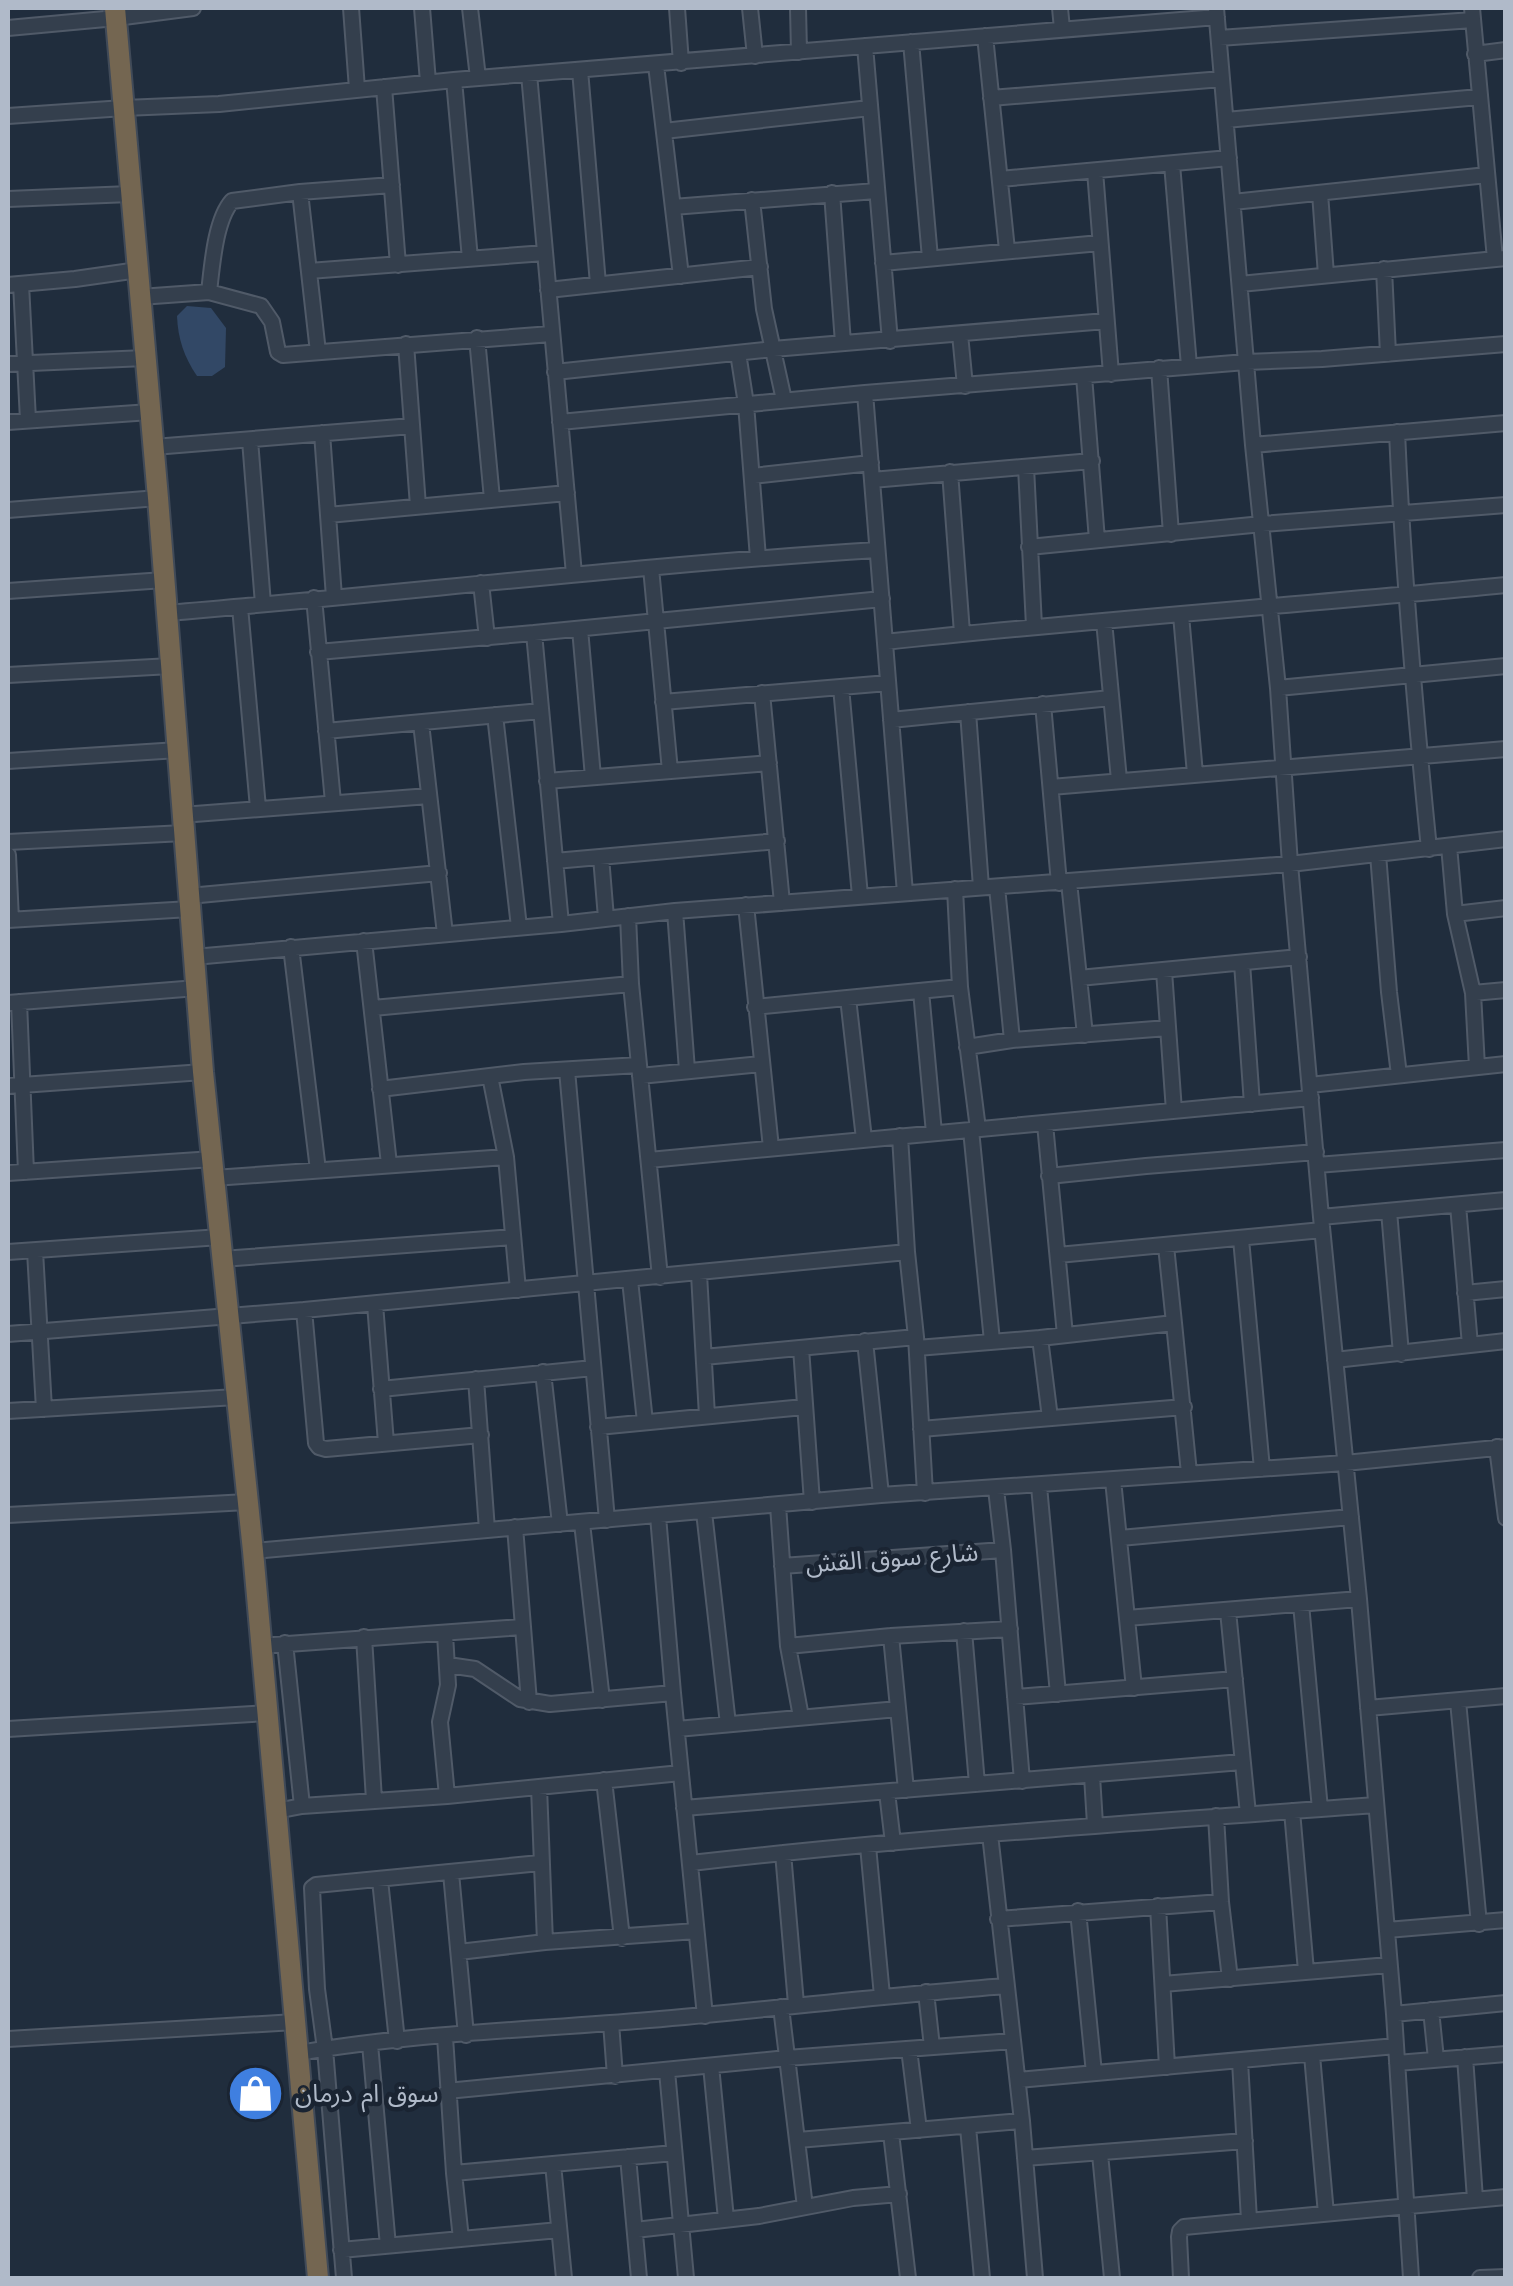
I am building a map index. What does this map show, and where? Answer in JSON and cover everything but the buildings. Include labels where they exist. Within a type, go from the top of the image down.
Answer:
[{"type":"highway","points":[[116,13],[204,1072],[253,1552],[318,2278]]},
{"type":"street","points":[[8,28],[116,13],[192,8]]},
{"type":"street","points":[[351,8],[357,89]]},
{"type":"street","points":[[422,8],[428,82]]},
{"type":"street","points":[[470,8],[478,78]]},
{"type":"street","points":[[677,8],[681,63]]},
{"type":"street","points":[[750,8],[755,56]]},
{"type":"street","points":[[798,8],[799,52]]},
{"type":"street","points":[[1060,8],[1062,29]]},
{"type":"street","points":[[8,116],[218,104],[428,82],[1062,29],[1132,15],[1217,12],[1310,1092],[1368,1708],[1398,2063],[1411,2278]]},
{"type":"street","points":[[1219,38],[1472,14],[1487,175],[1500,259],[1240,284]]},
{"type":"street","points":[[985,36],[1006,250]]},
{"type":"street","points":[[910,42],[930,258]]},
{"type":"street","points":[[865,46],[890,341]]},
{"type":"street","points":[[1475,54],[1506,50]]},
{"type":"street","points":[[656,65],[681,276]]},
{"type":"street","points":[[580,70],[598,284]]},
{"type":"street","points":[[529,74],[574,574]]},
{"type":"street","points":[[991,98],[1222,79]]},
{"type":"street","points":[[454,80],[470,259]]},
{"type":"street","points":[[384,86],[398,265]]},
{"type":"street","points":[[1226,120],[1479,97]]},
{"type":"street","points":[[664,131],[870,108]]},
{"type":"street","points":[[1000,179],[1229,158]]},
{"type":"street","points":[[1172,164],[1189,366]]},
{"type":"street","points":[[1096,171],[1112,374]]},
{"type":"street","points":[[1233,202],[1487,175]]},
{"type":"street","points":[[209,292],[215,249],[228,204],[237,199],[392,185]]},
{"type":"street","points":[[673,207],[876,191]]},
{"type":"street","points":[[300,192],[318,352]]},
{"type":"street","points":[[832,193],[843,343]]},
{"type":"street","points":[[1320,193],[1326,275]]},
{"type":"street","points":[[8,199],[130,194]]},
{"type":"street","points":[[752,200],[764,309],[784,400]]},
{"type":"street","points":[[883,262],[1100,243]]},
{"type":"street","points":[[309,271],[545,253]]},
{"type":"street","points":[[548,290],[760,267]]},
{"type":"street","points":[[28,420],[14,284],[138,270]]},
{"type":"street","points":[[1384,270],[1388,354]]},
{"type":"street","points":[[140,296],[209,292],[260,306],[272,322],[280,354],[551,334]]},
{"type":"street","points":[[555,372],[1106,321]]},
{"type":"street","points":[[960,334],[965,386]]},
{"type":"street","points":[[477,338],[492,499]]},
{"type":"street","points":[[406,344],[418,506]]},
{"type":"street","points":[[560,422],[1159,368],[1506,344]]},
{"type":"street","points":[[738,353],[746,404],[758,558]]},
{"type":"street","points":[[8,364],[145,358]]},
{"type":"street","points":[[1159,368],[1172,534]]},
{"type":"street","points":[[1084,376],[1097,540]]},
{"type":"street","points":[[865,394],[905,893]]},
{"type":"street","points":[[8,422],[150,412]]},
{"type":"street","points":[[1253,445],[1506,423]]},
{"type":"street","points":[[154,447],[412,426]]},
{"type":"street","points":[[1397,432],[1412,676],[1428,849]]},
{"type":"street","points":[[322,434],[334,597]]},
{"type":"street","points":[[250,440],[264,604]]},
{"type":"street","points":[[872,480],[1092,461]]},
{"type":"street","points":[[752,476],[871,463]]},
{"type":"street","points":[[1026,467],[1034,626]]},
{"type":"street","points":[[950,472],[962,634]]},
{"type":"street","points":[[328,515],[567,493]]},
{"type":"street","points":[[8,510],[158,498]]},
{"type":"street","points":[[1029,547],[1506,506]]},
{"type":"street","points":[[167,613],[877,550]]},
{"type":"street","points":[[650,568],[670,771]]},
{"type":"street","points":[[8,591],[164,580]]},
{"type":"street","points":[[481,583],[487,638]]},
{"type":"street","points":[[885,642],[1506,585]]},
{"type":"street","points":[[314,598],[333,802]]},
{"type":"street","points":[[318,652],[882,599]]},
{"type":"street","points":[[240,607],[258,808]]},
{"type":"street","points":[[1181,615],[1195,774]]},
{"type":"street","points":[[1104,621],[1119,780]]},
{"type":"street","points":[[580,628],[594,776]]},
{"type":"street","points":[[534,634],[560,924]]},
{"type":"street","points":[[8,676],[171,666]]},
{"type":"street","points":[[1278,688],[1506,666]]},
{"type":"street","points":[[664,702],[888,683]]},
{"type":"street","points":[[841,687],[860,896]]},
{"type":"street","points":[[762,694],[782,903]]},
{"type":"street","points":[[891,720],[1112,698]]},
{"type":"street","points":[[1043,704],[1085,1034]]},
{"type":"street","points":[[326,731],[541,711]]},
{"type":"street","points":[[968,712],[1012,1040]]},
{"type":"street","points":[[495,716],[519,927]]},
{"type":"street","points":[[421,723],[445,934]]},
{"type":"street","points":[[1051,788],[1506,749]]},
{"type":"street","points":[[8,761],[178,750]]},
{"type":"street","points":[[548,781],[768,762]]},
{"type":"street","points":[[8,842],[183,824],[258,808],[429,796]]},
{"type":"street","points":[[194,957],[675,911],[1290,864],[1506,839]]},
{"type":"street","points":[[555,861],[777,841]]},
{"type":"street","points":[[1449,846],[1455,914],[1472,993],[1477,1067]]},
{"type":"street","points":[[1378,854],[1399,1075]]},
{"type":"street","points":[[8,855],[9,920],[439,873]]},
{"type":"street","points":[[601,858],[606,918]]},
{"type":"street","points":[[955,889],[960,987],[992,1341]]},
{"type":"street","points":[[746,905],[771,1148]]},
{"type":"street","points":[[1455,914],[1506,908]]},
{"type":"street","points":[[675,911],[687,1070]]},
{"type":"street","points":[[628,916],[631,984],[660,1277]]},
{"type":"street","points":[[364,941],[390,1164]]},
{"type":"street","points":[[291,947],[318,1170]]},
{"type":"street","points":[[1078,978],[1300,957]]},
{"type":"street","points":[[1242,963],[1252,1104]]},
{"type":"street","points":[[1164,971],[1174,1111]]},
{"type":"street","points":[[372,1008],[631,984]]},
{"type":"street","points":[[756,1006],[960,987]]},
{"type":"street","points":[[26,1172],[15,1085],[13,1002],[197,988]]},
{"type":"street","points":[[921,990],[934,1133]]},
{"type":"street","points":[[1472,993],[1506,990]]},
{"type":"street","points":[[848,998],[864,1140]]},
{"type":"street","points":[[967,1046],[1168,1028]]},
{"type":"street","points":[[380,1088],[567,1070],[687,1070],[761,1064]]},
{"type":"street","points":[[649,1160],[1252,1104],[1399,1075],[1506,1064]]},
{"type":"street","points":[[567,1070],[607,1520]]},
{"type":"street","points":[[15,1085],[204,1072]]},
{"type":"street","points":[[490,1076],[506,1157],[518,1290]]},
{"type":"street","points":[[1044,1124],[1066,1335]]},
{"type":"street","points":[[900,1136],[925,1492]]},
{"type":"street","points":[[1050,1176],[1146,1166],[1506,1150]]},
{"type":"street","points":[[8,1173],[214,1168],[318,1170],[506,1157]]},
{"type":"street","points":[[1058,1255],[1241,1239],[1389,1211],[1506,1200]]},
{"type":"street","points":[[1458,1205],[1470,1345]]},
{"type":"street","points":[[1389,1211],[1401,1354]]},
{"type":"street","points":[[8,1252],[220,1237]]},
{"type":"street","points":[[222,1259],[513,1238]]},
{"type":"street","points":[[1241,1239],[1262,1469]]},
{"type":"street","points":[[1166,1246],[1189,1473]]},
{"type":"street","points":[[35,1251],[44,1409]]},
{"type":"street","points":[[8,1334],[375,1304],[907,1252]]},
{"type":"street","points":[[699,1274],[707,1416]]},
{"type":"street","points":[[630,1280],[645,1422]]},
{"type":"street","points":[[1465,1293],[1506,1289]]},
{"type":"street","points":[[375,1304],[386,1443]]},
{"type":"street","points":[[304,1310],[319,1447],[481,1435]]},
{"type":"street","points":[[704,1357],[865,1341],[1040,1338],[1174,1323]]},
{"type":"street","points":[[1040,1338],[1050,1418]]},
{"type":"street","points":[[865,1341],[882,1495]]},
{"type":"street","points":[[1334,1360],[1506,1342]]},
{"type":"street","points":[[800,1348],[812,1502]]},
{"type":"street","points":[[381,1389],[592,1368]]},
{"type":"street","points":[[543,1372],[560,1524]]},
{"type":"street","points":[[476,1379],[487,1530]]},
{"type":"street","points":[[8,1411],[236,1396]]},
{"type":"street","points":[[598,1427],[804,1407]]},
{"type":"street","points":[[921,1429],[1184,1407]]},
{"type":"street","points":[[253,1552],[882,1495],[1262,1469],[1501,1447],[1506,1518]]},
{"type":"street","points":[[1112,1480],[1134,1688]]},
{"type":"street","points":[[1039,1486],[1058,1694]]},
{"type":"street","points":[[996,1488],[1022,1781]]},
{"type":"street","points":[[8,1515],[247,1502]]},
{"type":"street","points":[[778,1505],[788,1646],[801,1717]]},
{"type":"street","points":[[704,1512],[728,1724]]},
{"type":"street","points":[[658,1516],[705,2016]]},
{"type":"street","points":[[1120,1538],[1351,1517]]},
{"type":"street","points":[[582,1523],[602,1700]]},
{"type":"street","points":[[515,1528],[530,1702]]},
{"type":"street","name":"شارع سوق القش","points":[[782,1566],[1003,1550]]},
{"type":"street","points":[[1127,1618],[1358,1600]]},
{"type":"street","points":[[1301,1604],[1320,1809]]},
{"type":"street","points":[[1228,1612],[1248,1814]]},
{"type":"street","points":[[260,1646],[522,1627]]},
{"type":"street","points":[[788,1646],[1010,1629]]},
{"type":"street","points":[[964,1632],[977,1784]]},
{"type":"street","points":[[444,1634],[448,1685],[440,1722],[447,1796]]},
{"type":"street","points":[[891,1636],[906,1790]]},
{"type":"street","points":[[364,1637],[374,1800]]},
{"type":"street","points":[[286,1643],[302,1806]]},
{"type":"street","points":[[448,1665],[475,1668],[530,1702],[550,1704],[673,1693]]},
{"type":"street","points":[[1016,1697],[1235,1679]]},
{"type":"street","points":[[1368,1708],[1506,1696]]},
{"type":"street","points":[[1458,1701],[1478,1924]]},
{"type":"street","points":[[676,1729],[898,1708]]},
{"type":"street","points":[[8,1729],[268,1713]]},
{"type":"street","points":[[684,1808],[1242,1762]]},
{"type":"street","points":[[276,1812],[302,1806],[681,1773]]},
{"type":"street","points":[[1092,1776],[1095,1824]]},
{"type":"street","points":[[604,1780],[622,1938]]},
{"type":"street","points":[[538,1787],[544,1942]]},
{"type":"street","points":[[888,1792],[893,1843]]},
{"type":"street","points":[[691,1863],[1095,1824],[1375,1805]]},
{"type":"street","points":[[1292,1811],[1306,1972]]},
{"type":"street","points":[[1216,1816],[1230,1979]]},
{"type":"street","points":[[990,1834],[1018,2080],[1035,2278]]},
{"type":"street","points":[[868,1846],[882,1996]]},
{"type":"street","points":[[782,1852],[789,2006],[786,2058],[805,2207]]},
{"type":"street","points":[[344,2278],[325,2049],[316,1989],[313,1886],[540,1863]]},
{"type":"street","points":[[451,1872],[466,2035]]},
{"type":"street","points":[[380,1880],[396,2041]]},
{"type":"street","points":[[283,1906],[311,1902]]},
{"type":"street","points":[[998,1919],[1222,1902]]},
{"type":"street","points":[[1158,1906],[1167,2067]]},
{"type":"street","points":[[1078,1912],[1094,2073]]},
{"type":"street","points":[[1386,1930],[1506,1920]]},
{"type":"street","points":[[459,1952],[696,1931]]},
{"type":"street","points":[[1163,1984],[1390,1965]]},
{"type":"street","points":[[299,2053],[1006,1986]]},
{"type":"street","points":[[926,1992],[932,2047]]},
{"type":"street","points":[[1394,2014],[1506,2003]]},
{"type":"street","points":[[1432,2010],[1436,2060]]},
{"type":"street","points":[[8,2039],[295,2022]]},
{"type":"street","points":[[611,2023],[615,2076]]},
{"type":"street","points":[[444,2037],[461,2239]]},
{"type":"street","points":[[448,2090],[1013,2041]]},
{"type":"street","points":[[370,2044],[388,2246]]},
{"type":"street","points":[[1018,2080],[1396,2046]]},
{"type":"street","points":[[909,2048],[918,2130]]},
{"type":"street","points":[[1398,2063],[1506,2054]]},
{"type":"street","points":[[1312,2055],[1326,2214]]},
{"type":"street","points":[[1465,2057],[1475,2199]]},
{"type":"street","points":[[1240,2061],[1249,2220]]},
{"type":"street","points":[[711,2066],[726,2219]]},
{"type":"street","points":[[667,2071],[686,2278]]},
{"type":"street","points":[[798,2140],[1022,2121]]},
{"type":"street","points":[[968,2127],[982,2278]]},
{"type":"street","points":[[891,2133],[908,2278]]},
{"type":"street","points":[[1025,2158],[1245,2141]]},
{"type":"street","points":[[454,2173],[674,2153]]},
{"type":"street","points":[[1100,2154],[1112,2278]]},
{"type":"street","points":[[628,2157],[639,2278]]},
{"type":"street","points":[[554,2164],[564,2278]]},
{"type":"street","points":[[635,2230],[899,2194]]},
{"type":"street","points":[[1181,2278],[1179,2237],[1184,2226],[1506,2197]]},
{"type":"street","points":[[341,2250],[559,2230]]},
{"type":"street","points":[[1480,2278],[1506,2277]]},
{"type":"water","points":[[187,306],[211,308],[226,328],[225,367],[212,376],[197,376],[182,348],[177,316]]},
{"type":"place","name":"سوق ام درمان","points":[[256,2093]]}]
